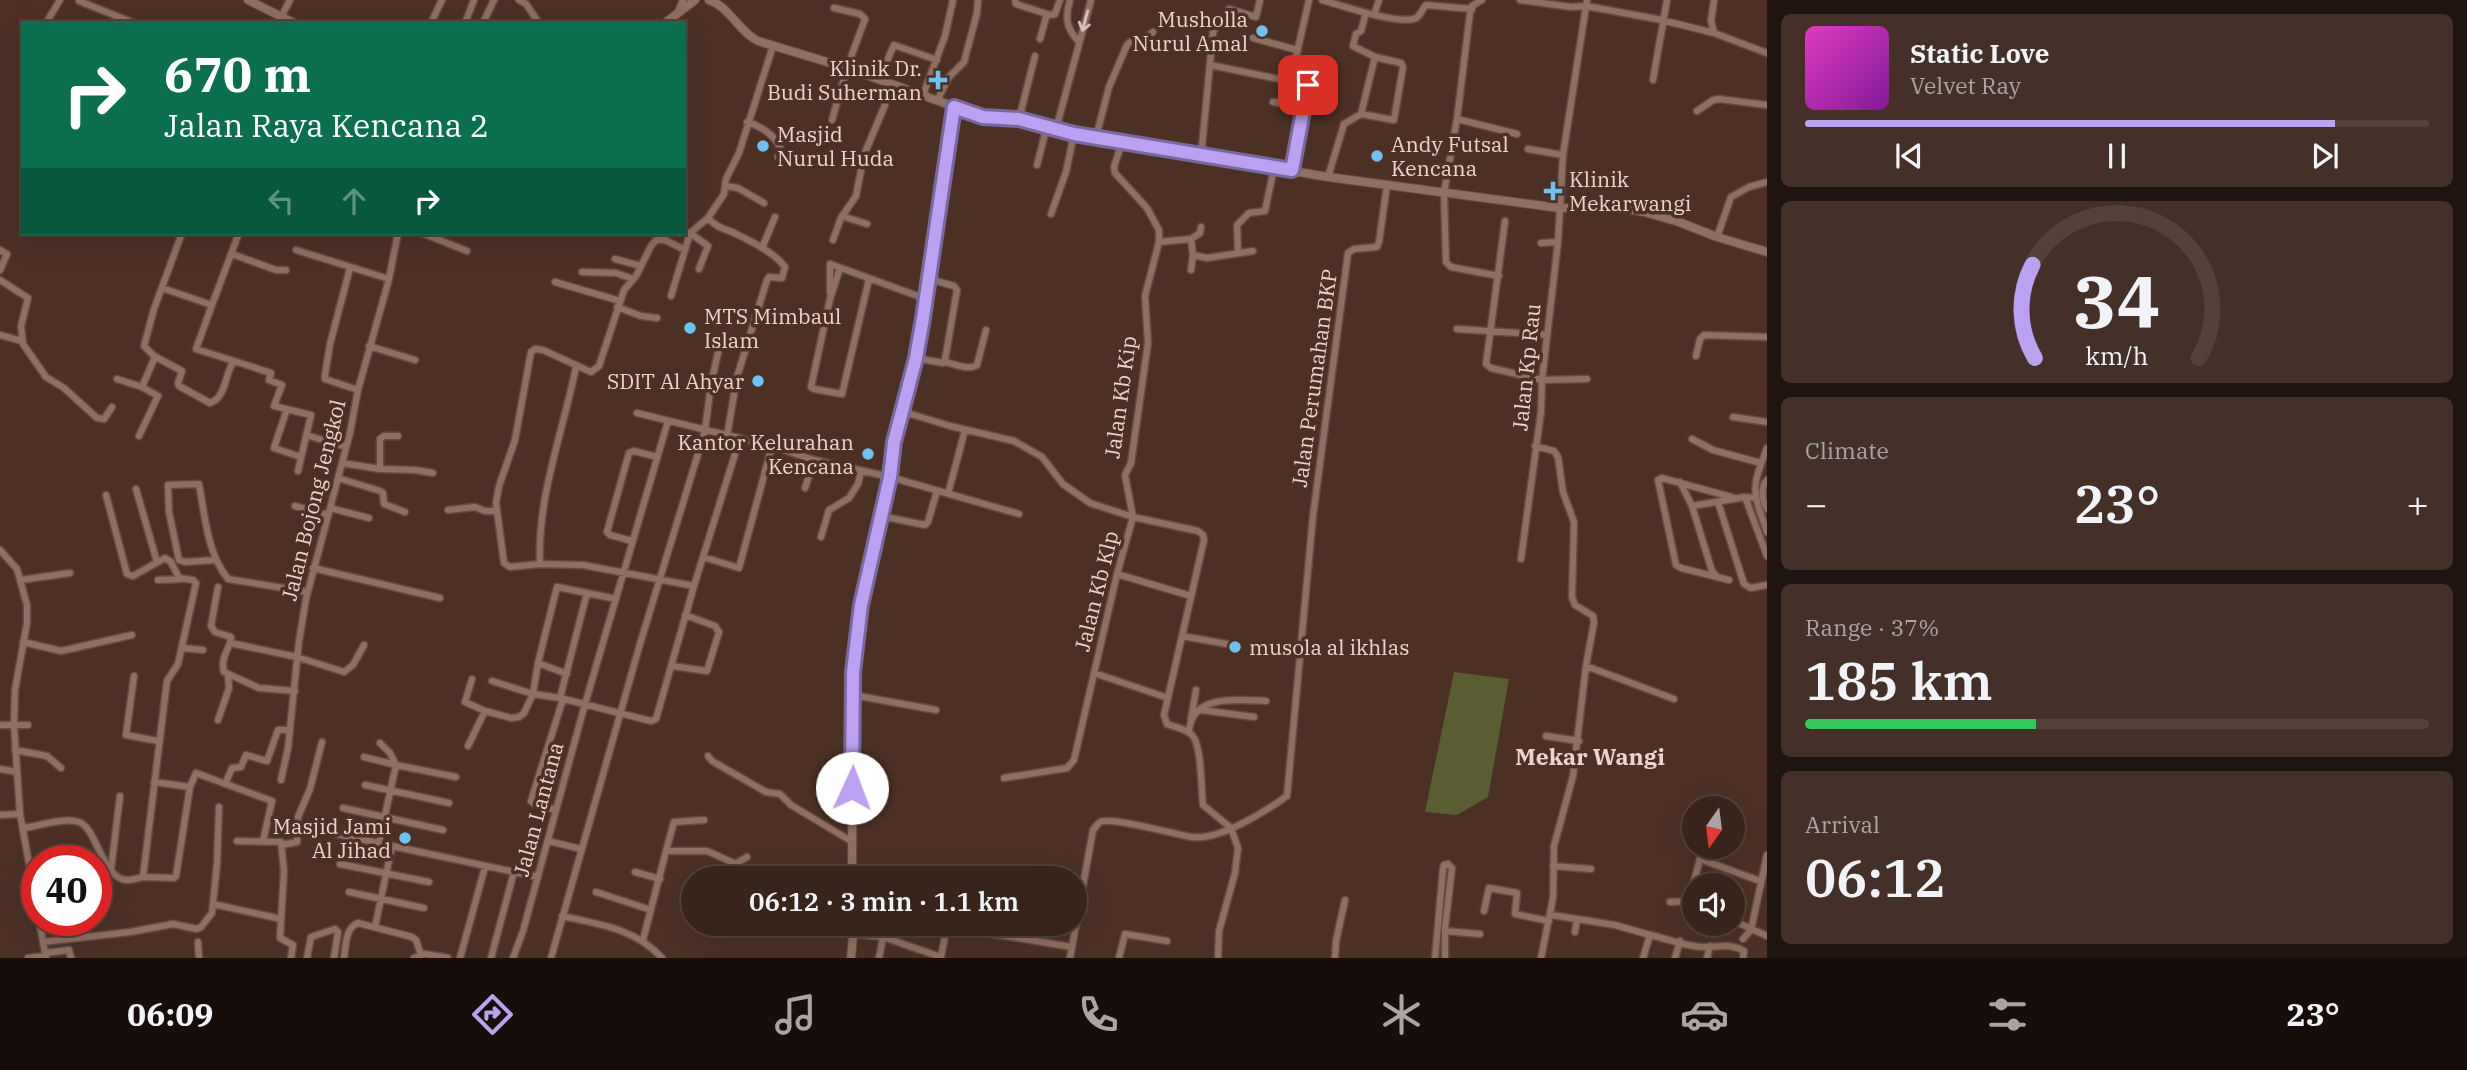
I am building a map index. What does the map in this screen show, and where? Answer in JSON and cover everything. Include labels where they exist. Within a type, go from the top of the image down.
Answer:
[{"type":"street","points":[[47,21],[60,0]]},
{"type":"street","points":[[78,0],[129,21]]},
{"type":"street","points":[[248,0],[280,20],[290,0]]},
{"type":"street","points":[[432,21],[442,0]]},
{"type":"street","points":[[466,21],[474,0]]},
{"type":"street","points":[[484,21],[494,0]]},
{"type":"street","points":[[519,0],[526,4],[537,21]]},
{"type":"street","points":[[678,12],[683,0]]},
{"type":"street","points":[[667,21],[695,0]]},
{"type":"street","points":[[709,0],[727,11],[745,34],[773,46],[847,68],[983,117],[1019,119],[1074,134],[1328,177],[1559,208],[1620,208],[1644,212],[1767,252]]},
{"type":"street","points":[[923,95],[937,60],[953,0]]},
{"type":"street","points":[[938,99],[951,74],[964,62],[978,0]]},
{"type":"street","points":[[1015,0],[1016,4],[1055,15],[1060,0]]},
{"type":"street","points":[[1070,0],[1066,21],[1070,32],[1079,42]]},
{"type":"street","points":[[1037,165],[1091,0]]},
{"type":"street","points":[[1200,157],[1214,27],[1226,12],[1234,9],[1256,17],[1260,0]]},
{"type":"street","points":[[1292,170],[1308,85],[1309,67],[1297,59],[1297,50],[1308,0]]},
{"type":"street","points":[[1322,0],[1374,16],[1414,19],[1426,5],[1472,9]]},
{"type":"street","points":[[1374,16],[1379,0]]},
{"type":"street","points":[[1482,0],[1472,9],[1444,193],[1447,265],[1499,276]]},
{"type":"street","points":[[1520,0],[1571,7],[1587,3],[1714,33],[1767,53]]},
{"type":"street","points":[[1653,80],[1667,0]]},
{"type":"street","points":[[1714,0],[1711,21],[1714,33]]},
{"type":"street","name":"Jalan Kp Rau","points":[[1541,958],[1550,918],[1556,833],[1569,792],[1594,622],[1590,614],[1575,605],[1572,597],[1574,522],[1563,492],[1558,457],[1554,451],[1535,446],[1541,412],[1542,380],[1558,242],[1563,155],[1587,3]]},
{"type":"street","points":[[832,120],[865,19],[860,14],[834,8]]},
{"type":"street","points":[[1328,177],[1344,124],[1361,114],[1391,121],[1395,117],[1403,65],[1375,57],[1353,46],[1366,13]]},
{"type":"street","points":[[1040,39],[1047,14]]},
{"type":"street","points":[[1096,137],[1109,87],[1127,45],[1130,42],[1141,42],[1153,32]]},
{"type":"street","points":[[1253,38],[1297,50]]},
{"type":"street","points":[[833,240],[842,216],[856,196],[864,155],[885,105],[883,81],[894,44],[937,60]]},
{"type":"street","points":[[671,296],[690,233],[708,218],[722,198],[728,175],[740,153],[747,122],[773,46]]},
{"type":"street","points":[[1019,119],[1035,57]]},
{"type":"street","points":[[1361,114],[1375,57]]},
{"type":"street","points":[[1210,65],[1308,85]]},
{"type":"street","points":[[1697,111],[1709,102],[1719,99],[1767,105]]},
{"type":"street","points":[[1273,102],[1305,106]]},
{"type":"street","points":[[852,866],[853,695],[861,605],[890,477],[894,442],[916,358],[954,107]]},
{"type":"street","points":[[1457,119],[1517,134]]},
{"type":"street","points":[[747,122],[762,128],[777,142],[780,147],[778,157]]},
{"type":"street","points":[[1051,214],[1066,172],[1074,134]]},
{"type":"street","points":[[1122,142],[1114,167],[1115,173],[1151,214],[1159,230],[1159,242],[1191,239],[1200,233],[1201,227]]},
{"type":"street","points":[[1528,149],[1563,155]]},
{"type":"street","points":[[1238,252],[1237,225],[1249,213],[1265,211],[1274,168]]},
{"type":"street","points":[[1717,237],[1731,197],[1749,187],[1767,182]]},
{"type":"street","name":"Jalan Perumahan BKP","points":[[1231,828],[1269,809],[1287,796],[1313,516],[1349,253],[1353,249],[1377,247],[1387,185]]},
{"type":"street","points":[[726,186],[738,188],[764,203]]},
{"type":"street","points":[[842,216],[867,224]]},
{"type":"street","points":[[762,248],[775,217]]},
{"type":"street","points":[[708,218],[715,226],[762,248],[783,264],[785,272],[780,279],[769,277],[767,280],[737,377],[727,436]]},
{"type":"street","points":[[1505,221],[1486,364],[1491,368],[1542,380],[1587,379]]},
{"type":"street","points":[[690,233],[708,246],[699,269]]},
{"type":"street","points":[[181,235],[144,346],[154,356],[182,371],[177,383],[179,387],[212,403],[216,401],[226,383],[226,375],[234,361]]},
{"type":"street","points":[[238,235],[197,349],[271,373],[269,380],[282,385],[273,405],[311,415],[298,471]]},
{"type":"street","name":"Jalan Bojong Jengkol","points":[[281,780],[290,730],[297,657],[313,568],[342,463],[369,346],[389,279],[398,235]]},
{"type":"street","points":[[427,235],[467,251]]},
{"type":"street","points":[[1191,239],[1191,270]]},
{"type":"street","points":[[685,250],[665,240],[656,240],[651,246],[618,304],[599,366],[591,372],[543,350],[535,349],[531,352],[515,440],[497,495],[497,510],[505,565],[510,567],[540,564],[583,565],[694,586]]},
{"type":"street","name":"Jalan Kb Kip","points":[[1133,517],[1125,475],[1130,463],[1147,354],[1145,296],[1159,242]]},
{"type":"street","points":[[1541,243],[1558,242]]},
{"type":"street","points":[[0,250],[7,254],[0,271]]},
{"type":"street","points":[[296,250],[389,279]]},
{"type":"street","points":[[1193,255],[1207,258],[1253,251]]},
{"type":"street","points":[[232,254],[276,270],[286,270]]},
{"type":"street","points":[[615,258],[641,266]]},
{"type":"street","points":[[869,279],[842,394],[811,387],[830,299],[830,264],[926,299]]},
{"type":"street","points":[[349,268],[325,376],[326,379],[358,390]]},
{"type":"street","points":[[582,272],[616,273],[633,279]]},
{"type":"street","points":[[929,279],[954,286],[957,290],[945,362]]},
{"type":"street","points":[[0,280],[28,299],[18,340]]},
{"type":"street","points":[[555,282],[618,304],[641,316],[657,318]]},
{"type":"street","points":[[162,288],[212,305]]},
{"type":"street","points":[[1457,329],[1547,335]]},
{"type":"street","points":[[916,358],[973,368],[977,365],[986,330]]},
{"type":"street","points":[[551,958],[620,713],[705,431],[711,384],[722,335]]},
{"type":"street","points":[[1696,356],[1700,339],[1704,335],[1767,337]]},
{"type":"street","points":[[0,344],[3,336],[18,340],[46,377],[64,388],[97,418],[104,419],[112,407]]},
{"type":"street","points":[[369,346],[415,360]]},
{"type":"street","points":[[142,387],[154,356]]},
{"type":"street","points":[[540,564],[539,534],[542,510],[576,367]]},
{"type":"street","points":[[117,379],[142,387],[158,396],[139,436]]},
{"type":"street","points":[[287,409],[274,449],[301,457]]},
{"type":"street","points":[[901,411],[1014,441],[1042,457],[1063,484],[1081,498],[1133,517],[1198,531],[1203,535],[1205,540],[1164,715],[1165,721],[1194,737],[1201,768],[1203,805],[1231,828],[1238,848],[1219,931],[1218,958]]},
{"type":"street","points":[[637,413],[772,446],[814,460],[890,477],[1019,514]]},
{"type":"street","points":[[1733,416],[1767,422]]},
{"type":"street","name":"Jalan Lantana","points":[[513,958],[668,421]]},
{"type":"street","points":[[948,494],[965,430]]},
{"type":"street","points":[[306,435],[346,447]]},
{"type":"street","points":[[380,469],[380,439],[384,436],[397,436]]},
{"type":"street","points":[[492,681],[533,694],[561,698],[650,721],[656,719],[740,438]]},
{"type":"street","points":[[1692,439],[1713,450],[1761,463]]},
{"type":"street","points":[[703,557],[739,568],[772,446]]},
{"type":"street","points":[[1521,559],[1535,446]]},
{"type":"street","points":[[1767,447],[1755,481],[1755,498],[1767,532]]},
{"type":"street","points":[[632,541],[607,532],[625,466],[630,451],[657,457]]},
{"type":"street","points":[[805,488],[814,460]]},
{"type":"street","points":[[342,463],[433,473]]},
{"type":"street","points":[[821,537],[829,510],[849,498],[858,484],[861,471]]},
{"type":"street","points":[[338,478],[380,491],[383,493],[384,504],[405,512]]},
{"type":"street","points":[[1729,580],[1676,565],[1658,480],[1662,478],[1681,482],[1735,498]]},
{"type":"street","points":[[1767,480],[1762,495],[1767,509]]},
{"type":"street","points":[[1681,482],[1692,506],[1712,571],[1717,577]]},
{"type":"street","points":[[216,560],[179,560],[169,512],[168,485],[199,484],[208,535],[216,560],[226,576],[233,581],[308,592]]},
{"type":"street","points":[[136,489],[157,562]]},
{"type":"street","points":[[881,516],[925,525],[937,491]]},
{"type":"street","points":[[106,495],[127,574],[133,576],[163,558],[167,559],[181,579]]},
{"type":"street","points":[[1692,506],[1745,496],[1755,498]]},
{"type":"street","points":[[1745,496],[1767,556]]},
{"type":"street","points":[[1718,502],[1744,584],[1751,588],[1767,585]]},
{"type":"street","points":[[295,506],[369,518]]},
{"type":"street","points":[[448,510],[474,507],[485,511],[497,510]]},
{"type":"street","name":"Jalan Kb Klp","points":[[1004,778],[1070,765],[1074,760],[1116,574],[1133,517]]},
{"type":"street","points":[[0,550],[14,564],[21,580],[27,614],[15,690],[14,725],[20,814],[26,845]]},
{"type":"street","points":[[313,568],[440,598]]},
{"type":"street","points":[[21,580],[70,573]]},
{"type":"street","points":[[1116,574],[1191,596]]},
{"type":"street","points":[[143,877],[167,681],[178,664],[183,648],[196,586],[192,580],[158,580]]},
{"type":"street","points":[[218,587],[211,628],[215,632],[230,636],[223,672],[259,688],[295,691]]},
{"type":"street","points":[[472,679],[465,702],[508,718],[519,717],[524,713],[533,694],[557,587],[616,598]]},
{"type":"street","points":[[556,810],[531,801],[561,698],[587,593]]},
{"type":"street","points":[[672,666],[707,671],[719,632],[715,626],[685,615]]},
{"type":"street","points":[[23,642],[61,651],[132,635]]},
{"type":"street","points":[[1182,636],[1227,644]]},
{"type":"street","points":[[230,643],[297,657],[346,671],[353,665],[363,645]]},
{"type":"street","points":[[183,648],[203,650]]},
{"type":"street","points":[[538,663],[566,674]]},
{"type":"street","points":[[1586,666],[1674,699]]},
{"type":"street","points":[[1094,673],[1168,698]]},
{"type":"street","points":[[218,720],[229,688],[228,675]]},
{"type":"street","points":[[134,677],[127,735],[158,741]]},
{"type":"street","points":[[1189,732],[1196,690]]},
{"type":"street","points":[[853,695],[936,710]]},
{"type":"street","points":[[1190,723],[1201,710],[1214,701],[1226,699],[1266,702]]},
{"type":"street","points":[[1201,710],[1254,717]]},
{"type":"street","points":[[468,746],[485,711]]},
{"type":"street","points":[[0,725],[28,725]]},
{"type":"street","points":[[225,784],[232,768],[241,767],[246,755],[267,761],[278,730],[290,730]]},
{"type":"street","points":[[1546,736],[1578,741]]},
{"type":"street","points":[[282,845],[297,842],[298,817],[310,789],[322,742]]},
{"type":"street","points":[[379,844],[396,765],[390,753],[380,743]]},
{"type":"street","points":[[15,750],[47,755],[61,768]]},
{"type":"street","points":[[708,756],[712,761],[766,792],[780,794],[791,805],[851,841]]},
{"type":"street","points":[[364,757],[456,777]]},
{"type":"street","points":[[0,769],[17,772]]},
{"type":"street","points":[[112,870],[123,880],[176,876],[190,787],[196,774],[272,800],[263,841]]},
{"type":"street","points":[[154,782],[190,787]]},
{"type":"street","points":[[365,785],[449,803]]},
{"type":"street","points":[[112,861],[120,796]]},
{"type":"street","points":[[43,942],[173,924],[198,929],[210,918],[213,904],[219,807]]},
{"type":"street","points":[[343,808],[443,830]]},
{"type":"street","points":[[0,815],[20,814]]},
{"type":"street","points":[[643,940],[674,822],[704,820]]},
{"type":"street","points":[[23,828],[67,821],[82,823],[95,845]]},
{"type":"street","points":[[1070,958],[1093,830],[1100,822],[1122,823],[1196,838],[1231,828]]},
{"type":"street","points":[[337,834],[538,877]]},
{"type":"street","points":[[237,841],[280,841],[282,845],[284,871],[280,938],[293,945],[291,958]]},
{"type":"street","points":[[548,841],[581,849]]},
{"type":"street","points":[[375,927],[391,846]]},
{"type":"street","points":[[666,851],[707,851],[731,865],[747,857]]},
{"type":"street","points":[[1743,939],[1751,930],[1767,855]]},
{"type":"street","points":[[1696,873],[1700,859],[1738,873]]},
{"type":"street","points":[[340,864],[429,882]]},
{"type":"street","points":[[1435,958],[1444,864],[1448,864],[1452,868],[1445,958]]},
{"type":"street","points":[[1553,866],[1591,869]]},
{"type":"street","points":[[460,958],[485,867]]},
{"type":"street","points":[[491,958],[514,872]]},
{"type":"street","points":[[635,872],[660,878]]},
{"type":"street","points":[[1745,876],[1760,881]]},
{"type":"street","points":[[1485,911],[1489,888],[1517,893],[1515,915],[1577,919],[1615,925],[1691,946],[1737,947],[1744,951],[1743,958]]},
{"type":"street","points":[[349,892],[424,908]]},
{"type":"street","points":[[596,892],[651,909]]},
{"type":"street","points":[[1335,958],[1345,900]]},
{"type":"street","points":[[1671,902],[1682,901]]},
{"type":"street","points":[[213,904],[281,919]]},
{"type":"street","points":[[562,916],[622,930],[643,940],[662,958]]},
{"type":"street","points":[[1575,932],[1577,919]]},
{"type":"street","points":[[344,958],[348,931],[358,923],[414,938],[418,956],[448,958]]},
{"type":"street","points":[[1745,927],[1767,936]]},
{"type":"street","points":[[307,958],[311,937],[337,929],[334,958]]},
{"type":"street","points":[[1445,931],[1480,933]]},
{"type":"street","points":[[1119,958],[1125,934],[1167,941]]},
{"type":"street","points":[[1643,958],[1650,935]]},
{"type":"street","points":[[42,936],[45,956]]},
{"type":"street","points":[[851,958],[854,936]]},
{"type":"street","points":[[873,936],[941,957],[946,936]]},
{"type":"street","points":[[1001,936],[1072,947]]},
{"type":"street","points":[[879,958],[883,937]]},
{"type":"street","points":[[1675,958],[1680,941]]},
{"type":"street","points":[[198,942],[199,958]]},
{"type":"street","points":[[908,958],[910,947]]},
{"type":"street","points":[[1707,958],[1710,947]]},
{"type":"street","points":[[651,958],[654,949]]},
{"type":"street","points":[[29,958],[68,950],[71,951],[71,958]]},
{"type":"green space","points":[[1454,672],[1509,679],[1488,797],[1457,815],[1425,812]]},
{"type":"place","name":"Musholla Nurul Amal","points":[[1262,31]]},
{"type":"place","name":"Klinik Dr. Budi Suherman","points":[[938,80]]},
{"type":"place","name":"Masjid Nurul Huda","points":[[763,146]]},
{"type":"place","name":"Andy Futsal Kencana","points":[[1377,156]]},
{"type":"place","name":"Klinik Mekarwangi","points":[[1553,191]]},
{"type":"place","name":"MTS Mimbaul Islam","points":[[690,328]]},
{"type":"place","name":"SDIT Al Ahyar","points":[[758,381]]},
{"type":"place","name":"Kantor Kelurahan Kencana","points":[[868,454]]},
{"type":"place","name":"musola al ikhlas","points":[[1235,647]]},
{"type":"place","name":"Masjid Jami Al Jihad","points":[[405,838]]},
{"type":"district","name":"Mekar Wangi","points":[[1590,756]]},
{"type":"route","points":[[852,788],[853,672],[861,605],[890,477],[894,442],[916,358],[954,107],[983,117],[1019,119],[1074,134],[1200,157],[1292,170],[1308,85]]}]
